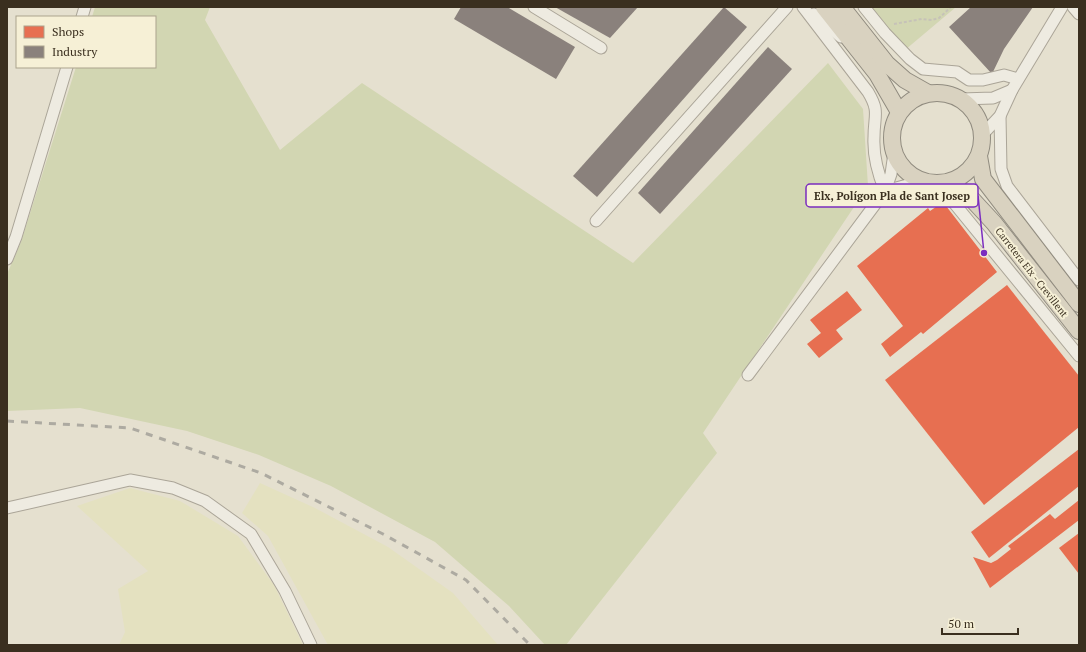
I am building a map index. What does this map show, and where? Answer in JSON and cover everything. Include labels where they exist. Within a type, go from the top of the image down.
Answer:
[{"type":"highway","points":[[824,7],[877,74],[899,112]]},
{"type":"highway","points":[[842,7],[887,64],[906,80],[928,93]]},
{"type":"highway","points":[[928,93],[942,93],[961,99],[974,112],[981,127],[982,136],[978,156],[969,170],[949,182],[927,182],[905,170],[894,153],[891,135],[899,112],[905,105],[918,96],[928,93]]},
{"type":"highway","name":"Carretera Elx - Crevillent","points":[[978,156],[983,179],[1079,304]]},
{"type":"highway","name":"Carretera Elx - Crevillent","points":[[949,182],[969,196],[994,223],[1079,331]]},
{"type":"street","points":[[534,7],[601,48]]},
{"type":"street","points":[[596,221],[787,7]]},
{"type":"street","points":[[803,7],[868,92],[876,105],[874,137],[876,158],[878,174],[885,191]]},
{"type":"street","points":[[806,7],[864,57]]},
{"type":"street","points":[[864,7],[885,33],[910,59],[923,69],[957,72],[969,80],[983,80],[1004,75],[1018,80]]},
{"type":"street","points":[[982,136],[1000,116],[1012,90],[1062,7]]},
{"type":"street","points":[[1073,7],[1079,14]]},
{"type":"street","points":[[7,259],[16,237],[67,68]]},
{"type":"street","points":[[961,99],[993,98],[1012,90]]},
{"type":"street","points":[[1000,116],[1001,169],[1007,186],[1079,280]]},
{"type":"street","points":[[748,375],[885,191],[891,174],[894,153]]},
{"type":"street","points":[[885,191],[927,182],[954,203],[1079,356]]},
{"type":"street","points":[[1061,308],[1079,338]]},
{"type":"street","points":[[7,508],[130,480],[173,488],[205,501],[251,534],[285,591],[311,645]]},
{"type":"path","points":[[894,24],[922,19],[932,20],[939,18],[951,7]]},
{"type":"shaded area","points":[[260,483],[315,508],[388,547],[453,593],[498,645],[328,645],[268,536],[242,513]]},
{"type":"shaded area","points":[[130,488],[180,501],[238,536],[274,585],[303,645],[119,645],[125,632],[118,589],[148,571],[77,506]]},
{"type":"green space","points":[[95,7],[210,7],[205,20],[280,150],[362,83],[633,263],[828,63],[863,109],[868,186],[703,433],[717,453],[566,645],[545,645],[509,606],[435,542],[331,486],[259,455],[187,431],[80,408],[7,411],[7,274],[21,242],[76,68],[156,68],[156,16],[92,16]]},
{"type":"green space","points":[[870,7],[956,7],[899,55]]},
{"type":"building: Shops","points":[[943,202],[997,272],[923,334],[921,332],[890,357],[881,344],[903,326],[857,266],[928,208],[930,211]]},
{"type":"building: Shops","points":[[1007,285],[1079,376],[1079,427],[984,505],[885,380]]},
{"type":"building: Shops","points":[[847,291],[862,310],[836,330],[843,339],[819,358],[807,344],[821,333],[810,320]]},
{"type":"building: Shops","points":[[1079,449],[1079,486],[989,558],[971,532]]},
{"type":"building: Shops","points":[[1079,500],[1079,520],[990,588],[973,557],[991,563],[997,560],[1011,549],[1008,546],[1050,514],[1055,519]]},
{"type":"building: Shops","points":[[1079,533],[1079,574],[1059,548]]},
{"type":"building: Industry","points":[[461,7],[507,7],[575,47],[556,79],[454,19]]},
{"type":"building: Industry","points":[[555,7],[638,7],[610,38]]},
{"type":"building: Industry","points":[[724,7],[747,27],[597,197],[573,176]]},
{"type":"building: Industry","points":[[971,7],[1033,7],[1004,49],[992,74],[949,27]]},
{"type":"building: Industry","points":[[768,47],[792,69],[660,214],[638,193]]},
{"type":"railway","points":[[7,421],[130,428],[261,473],[383,534],[466,580],[530,645]]},
{"type":"place","name":"Elx, Polígon Pla de Sant Josep","points":[[984,253]]}]
